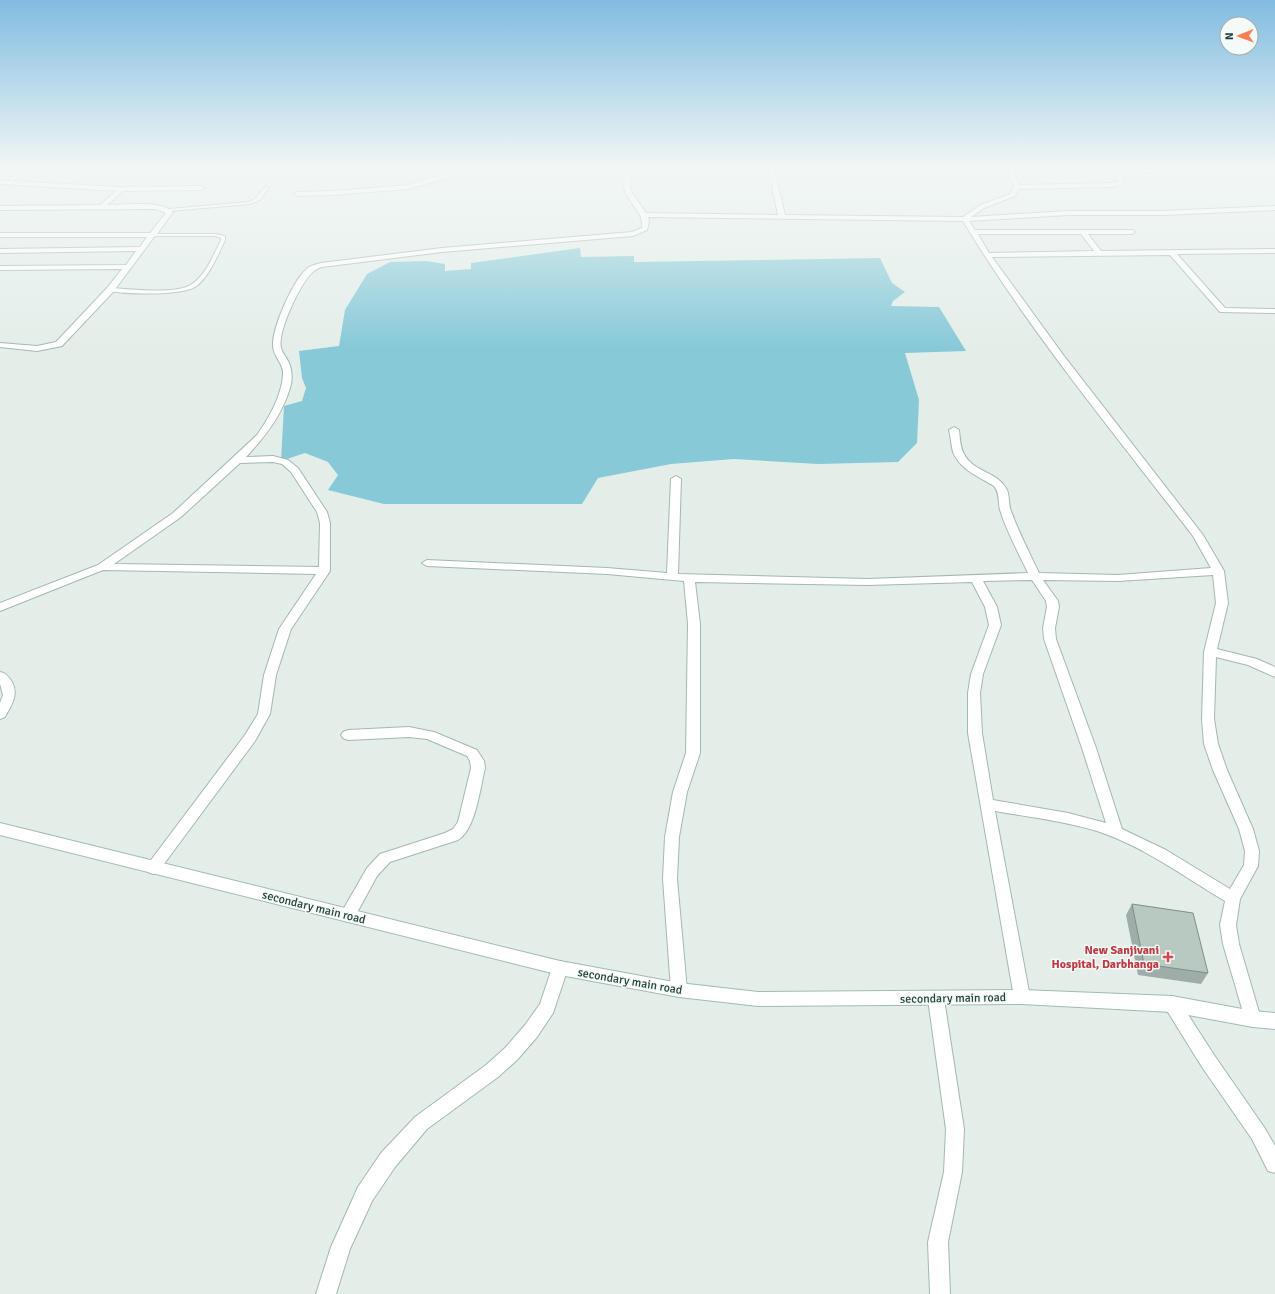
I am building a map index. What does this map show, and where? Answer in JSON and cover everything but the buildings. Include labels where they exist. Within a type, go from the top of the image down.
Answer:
[{"type":"street","points":[[0,345],[39,349],[52,347],[59,344],[110,290],[141,248],[159,228]]},
{"type":"street","points":[[0,607],[102,567],[177,515],[260,437],[270,423],[286,388],[288,372],[277,348],[277,337],[285,311],[302,279],[312,268],[334,262],[442,250],[633,234],[645,228]]},
{"type":"street","points":[[971,228],[987,255],[1061,358],[1198,535],[1218,571],[1222,603],[1210,652],[1208,719],[1211,744],[1220,770],[1246,829],[1252,851],[1251,866],[1233,898],[1228,925],[1231,944],[1252,1019]]},
{"type":"street","points":[[973,232],[1132,232]]},
{"type":"street","points":[[1083,232],[1099,254]]},
{"type":"street","points":[[0,235],[154,235]]},
{"type":"street","points":[[0,251],[141,248]]},
{"type":"street","points":[[987,255],[1275,251]]},
{"type":"street","points":[[1172,253],[1223,310],[1275,311]]},
{"type":"street","points":[[0,268],[126,267]]},
{"type":"street","points":[[954,430],[959,453],[962,459],[968,466],[998,484],[1002,489],[1009,522],[1036,576],[1052,601],[1053,607],[1049,628],[1050,639],[1089,748],[1116,832]]},
{"type":"street","points":[[153,868],[250,738],[260,722],[264,714],[270,675],[285,629],[324,571],[325,524],[316,502],[295,470],[285,462],[273,459],[237,460]]},
{"type":"street","points":[[672,577],[676,479]]},
{"type":"street","points":[[427,563],[554,568],[689,578],[868,582],[1036,576],[1118,578],[1218,571]]},
{"type":"street","points":[[102,567],[324,571]]},
{"type":"street","points":[[678,990],[670,879],[672,837],[680,792],[693,753],[694,624],[689,578]]},
{"type":"street","points":[[976,579],[990,607],[995,625],[977,674],[974,693],[975,733],[1022,997]]},
{"type":"street","points":[[1210,652],[1267,667],[1275,673]]},
{"type":"street","points":[[0,676],[8,685],[10,694],[0,714]]},
{"type":"street","points":[[348,735],[409,732],[429,735],[472,753],[477,761],[478,768],[462,830],[450,837],[385,858],[372,872],[348,915]]},
{"type":"street","points":[[987,804],[1070,819],[1116,832],[1159,854],[1233,898]]},
{"type":"street","name":"secondary main road","points":[[0,829],[560,968],[678,990],[758,999],[936,999],[1022,997],[1172,1004],[1252,1019],[1275,1021]]},
{"type":"street","points":[[326,1294],[341,1247],[365,1194],[388,1160],[421,1123],[492,1071],[511,1054],[532,1031],[547,1008],[560,968]]},
{"type":"street","points":[[936,999],[955,1129],[953,1172],[938,1242],[940,1294]]},
{"type":"street","points":[[1172,1004],[1208,1062],[1258,1133],[1275,1164]]},
{"type":"lane","points":[[110,290],[178,290],[192,287],[212,263],[223,240],[223,237],[221,236],[208,234],[154,235]]},
{"type":"water","points":[[580,248],[581,257],[634,256],[634,262],[880,258],[892,283],[905,292],[893,301],[891,306],[939,307],[966,351],[905,353],[919,400],[917,443],[898,462],[818,464],[734,459],[671,464],[598,478],[582,504],[384,504],[328,490],[338,475],[328,462],[305,453],[281,461],[284,406],[302,401],[306,388],[302,378],[299,351],[339,346],[345,310],[367,274],[390,262],[426,261],[445,264],[445,271],[471,269],[471,263]]},
{"type":"place","name":"New Sanjivani Hospital, Darbhanga","points":[[1168,957]]}]
